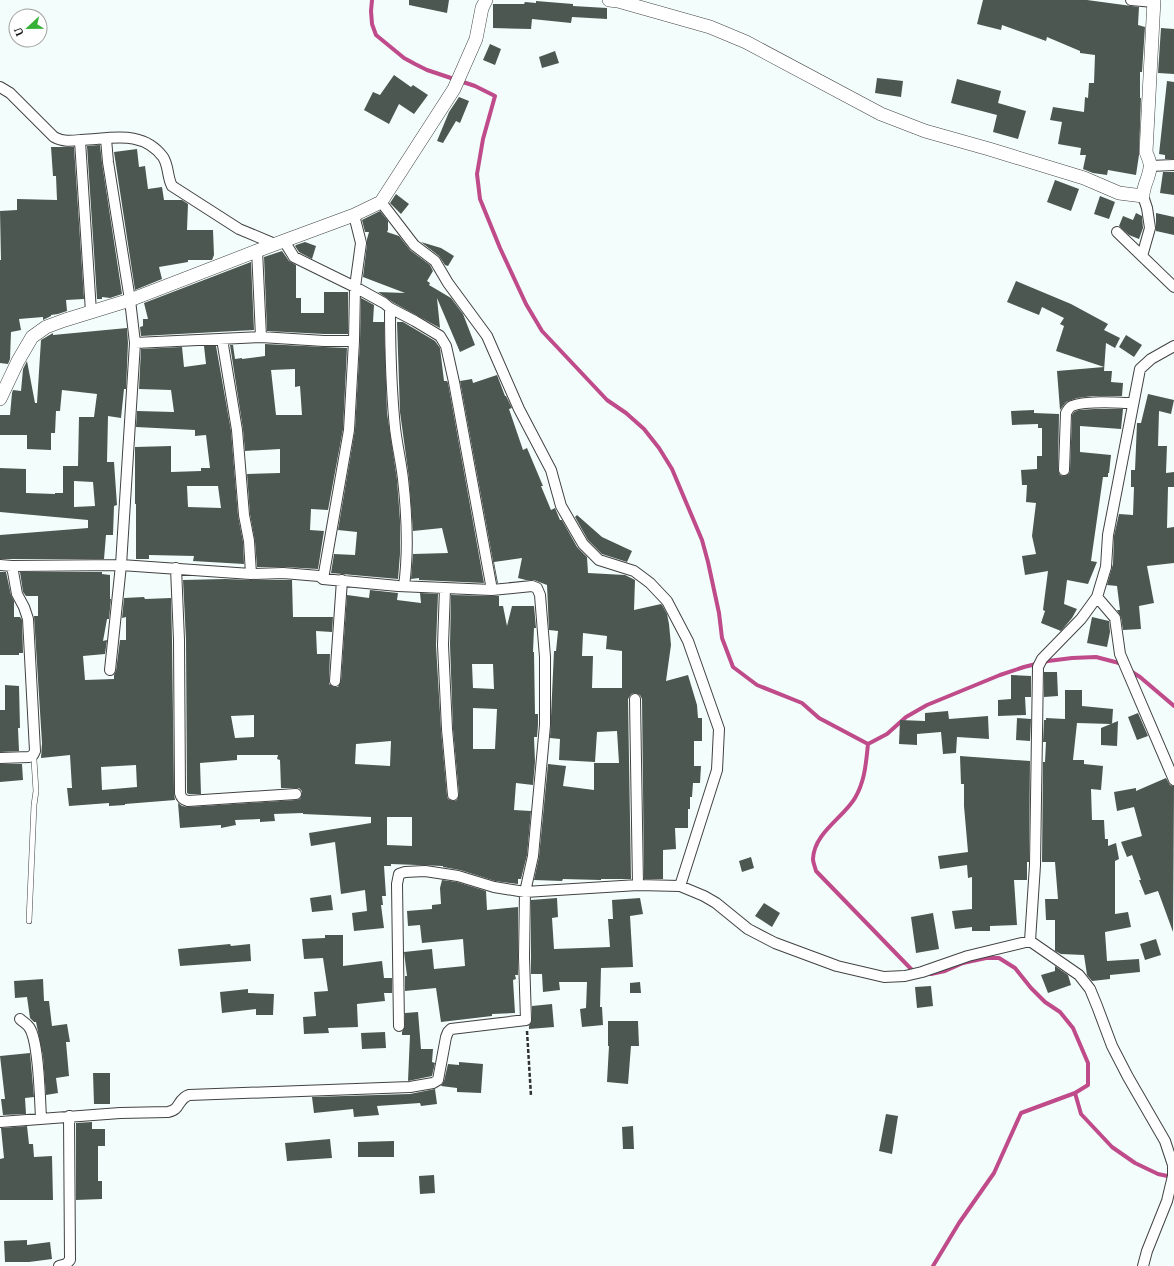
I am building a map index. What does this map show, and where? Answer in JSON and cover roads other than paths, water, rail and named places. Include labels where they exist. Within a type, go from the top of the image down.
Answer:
[{"type":"street","points":[[0,400],[18,361],[32,337],[46,327],[130,300],[358,213],[378,203],[454,89],[476,39],[482,8],[486,0]]},
{"type":"street","points":[[609,0],[618,1],[710,27],[746,42],[881,114],[925,131],[989,148],[1084,178],[1120,193],[1143,196]]},
{"type":"street","points":[[1131,0],[1154,1],[1146,152],[1150,166],[1147,181],[1143,188],[1143,196],[1147,208],[1150,228],[1142,256]]},
{"type":"street","points":[[0,87],[10,93],[54,137],[60,140],[66,141],[131,137],[143,140],[157,149],[164,158],[168,167],[169,180],[172,186],[239,229],[269,246],[294,257],[355,290],[384,303],[390,308],[440,336],[446,346],[454,382],[492,590]]},
{"type":"street","points":[[106,138],[135,343],[121,565],[110,670]]},
{"type":"street","points":[[80,140],[91,312]]},
{"type":"street","points":[[1150,166],[1174,165]]},
{"type":"street","points":[[378,203],[414,245],[436,261],[448,283],[487,336],[519,408],[551,470],[561,506],[583,544],[599,560],[634,571],[650,583],[667,602],[688,641],[719,729],[717,770],[680,886]]},
{"type":"street","points":[[323,579],[349,430],[355,290],[361,243],[358,213]]},
{"type":"street","points":[[1117,232],[1174,287]]},
{"type":"street","points":[[261,337],[269,246]]},
{"type":"street","points":[[390,308],[390,356],[395,428],[403,479],[407,521],[408,561],[404,586]]},
{"type":"street","points":[[135,343],[261,337],[324,341],[354,341]]},
{"type":"street","points":[[222,339],[237,430],[244,515],[250,540],[251,574]]},
{"type":"street","points":[[1030,941],[1035,865],[1038,667],[1042,659],[1077,624],[1097,597],[1106,567],[1108,535],[1140,370],[1151,359],[1174,346]]},
{"type":"street","points":[[1064,470],[1066,413],[1070,407],[1096,402],[1133,403]]},
{"type":"street","points":[[0,565],[121,565],[251,574],[284,573],[318,576],[323,579],[404,586],[492,590],[532,586],[537,588],[540,595],[545,657],[544,725],[533,856],[525,892],[524,957],[526,1020],[451,1028],[446,1037],[438,1080],[433,1083],[410,1087],[189,1095],[183,1097],[178,1107],[174,1111],[69,1116],[0,1122]]},
{"type":"street","points":[[0,758],[29,757],[33,755],[35,751],[28,619],[17,594],[12,566]]},
{"type":"street","points":[[176,568],[179,640],[180,793],[182,798],[188,801],[296,794]]},
{"type":"street","points":[[335,681],[342,580]]},
{"type":"street","points":[[445,588],[443,645],[447,729],[453,796]]},
{"type":"street","points":[[1097,597],[1115,618],[1120,654],[1174,780]]},
{"type":"street","points":[[635,699],[638,885]]},
{"type":"street","points":[[399,1026],[397,884],[399,874],[404,872],[425,871],[458,876],[494,887],[525,892],[638,885],[680,886],[704,896],[748,929],[775,943],[837,966],[884,977],[905,976],[922,972],[968,956],[1030,941],[1056,960],[1079,974],[1090,989],[1112,1046],[1165,1141],[1173,1165],[1173,1176],[1167,1201],[1147,1251],[1143,1266]]},
{"type":"street","points":[[20,1019],[29,1027],[33,1034],[37,1062],[41,1119]]},
{"type":"street","points":[[59,1266],[66,1264],[70,1260],[69,1116]]},
{"type":"lane","points":[[29,921],[34,805],[36,791],[33,755]]},
{"type":"waterway","points":[[372,0],[372,24],[376,35],[404,58],[427,70],[475,86],[495,96],[483,139],[477,174],[480,199],[500,248],[526,304],[542,331],[607,400],[626,413],[644,429],[659,448],[672,469],[702,540],[719,613],[722,638],[733,667],[757,685],[802,703],[819,718],[868,744],[887,734],[906,717],[927,705],[1000,675],[1024,667],[1048,661],[1096,657],[1122,665]]},
{"type":"waterway","points":[[1129,670],[1140,677],[1174,706]]},
{"type":"waterway","points":[[868,744],[867,758],[858,792],[850,805],[818,841],[813,862],[816,871],[914,972]]},
{"type":"waterway","points":[[931,974],[945,971],[963,963],[986,958],[999,958],[1015,968],[1031,988],[1045,1002],[1060,1012],[1073,1028],[1088,1063],[1088,1085],[1075,1093],[1021,1113],[994,1173],[959,1223],[933,1266]]},
{"type":"waterway","points":[[1075,1093],[1081,1114],[1112,1147],[1135,1163],[1158,1174],[1172,1177]]}]
